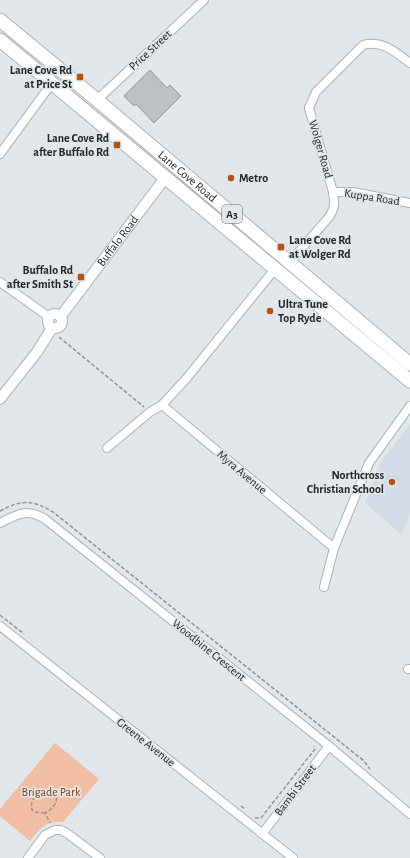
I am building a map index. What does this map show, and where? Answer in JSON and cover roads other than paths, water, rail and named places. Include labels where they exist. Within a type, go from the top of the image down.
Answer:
[{"type":"highway","name":"Lane Cove Road","points":[[0,20],[410,364]]},
{"type":"highway","name":"Lane Cove Road","points":[[0,40],[410,381]]},
{"type":"highway","name":"Buffalo Road","points":[[165,178],[174,166]]},
{"type":"street","name":"Price Street","points":[[97,100],[204,0]]},
{"type":"street","name":"Wolger Road","points":[[290,262],[334,210],[336,204],[309,108],[314,96],[363,45],[379,43],[388,47],[410,63]]},
{"type":"street","points":[[0,154],[52,83]]},
{"type":"street","name":"Buffalo Road","points":[[61,316],[165,178]]},
{"type":"street","name":"Kuppa Road","points":[[333,192],[353,192],[410,203]]},
{"type":"street","points":[[107,448],[150,412],[162,405],[186,378],[275,269]]},
{"type":"street","points":[[0,282],[49,317]]},
{"type":"street","points":[[56,314],[61,316],[63,323],[56,329],[52,328],[48,324],[49,317],[56,314]]},
{"type":"street","points":[[0,399],[37,352],[52,328]]},
{"type":"street","name":"Myra Avenue","points":[[162,405],[334,548]]},
{"type":"street","points":[[324,587],[334,548],[369,463],[410,406]]},
{"type":"street","name":"Woodbine Crescent","points":[[0,523],[20,513],[34,513],[45,519],[329,746],[410,814]]},
{"type":"street","name":"Greene Avenue","points":[[0,626],[293,858]]},
{"type":"street","name":"Bambi Street","points":[[262,834],[329,746]]},
{"type":"street","points":[[28,858],[45,835],[53,830],[61,830],[68,834],[100,858]]},
{"type":"place","name":"Lane Cove Rd at Price St","points":[[80,77]]},
{"type":"place","name":"Lane Cove Rd after Buffalo Rd","points":[[117,145]]},
{"type":"place","name":"Metro","points":[[231,178]]},
{"type":"place","name":"Lane Cove Rd at Wolger Rd","points":[[281,247]]},
{"type":"place","name":"Buffalo Rd after Smith St","points":[[81,277]]},
{"type":"place","name":"Ultra Tune Top Ryde","points":[[270,311]]},
{"type":"place","name":"Northcross Christian School","points":[[392,482]]},
{"type":"park label","name":"Brigade Park","points":[[51,792]]}]
